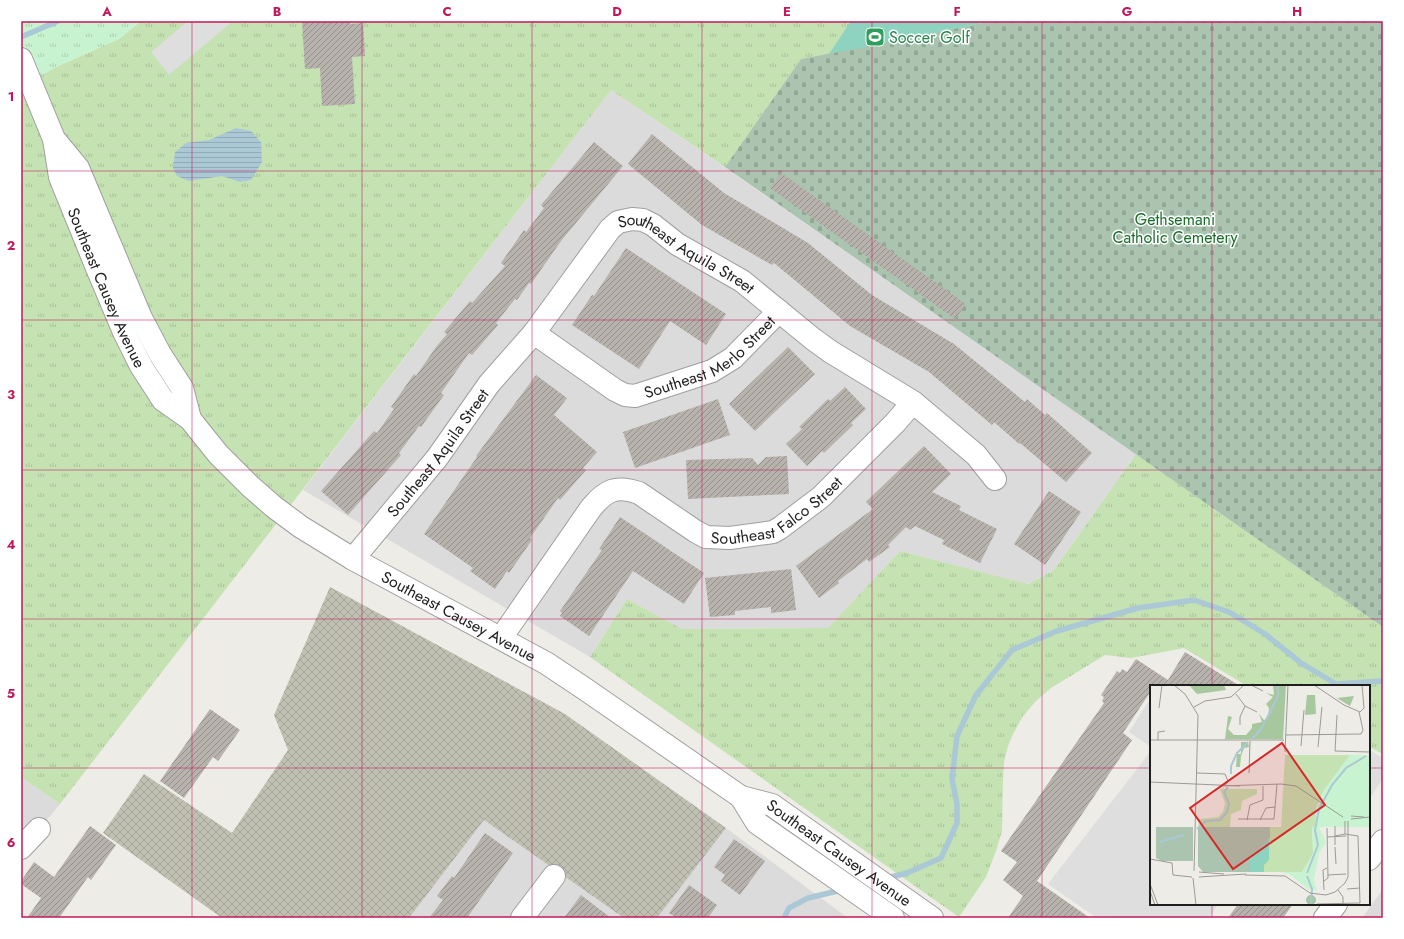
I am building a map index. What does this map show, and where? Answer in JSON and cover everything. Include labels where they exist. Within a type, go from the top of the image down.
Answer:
[{"type":"street","name":"Southeast Causey Avenue","points":[[21,59],[54,139],[60,176],[124,332],[141,366],[163,400],[190,419],[218,454],[262,497],[301,527],[353,559],[546,663],[741,797],[772,805],[932,918]]},
{"type":"street","name":"Southeast Aquila Street","points":[[353,559],[437,458],[488,384],[534,333],[610,229],[618,222],[632,219],[643,220],[653,225],[677,244],[742,281],[831,352],[913,402],[976,455],[995,480]]},
{"type":"street","name":"Southeast Merlo Street","points":[[534,333],[615,390],[625,395],[635,396],[712,371],[723,365],[733,358],[779,311]]},
{"type":"street","name":"Southeast Falco Street","points":[[501,638],[600,496],[619,488],[629,489],[639,493],[706,537],[730,538],[772,532],[780,528],[821,497],[895,423],[913,402]]},
{"type":"street","name":"Southeast Causey Avenue","points":[[741,797],[757,823],[880,913]]},
{"type":"street","points":[[21,848],[38,829]]},
{"type":"street","points":[[1370,858],[1383,841]]},
{"type":"street","points":[[522,918],[554,876]]},
{"type":"street","points":[[1325,918],[1335,905]]},
{"type":"shaded area","points":[[188,21],[233,21],[169,75],[151,52]]},
{"type":"shaded area","points":[[611,90],[720,164],[1136,454],[1054,570],[1027,584],[900,551],[828,628],[682,629],[627,599],[590,657],[303,490]]},
{"type":"shaded area","points":[[330,587],[565,714],[726,828],[657,918],[624,918],[484,820],[409,918],[222,918],[103,833],[144,774],[232,833],[288,750],[274,715]]},
{"type":"shaded area","points":[[1148,702],[1150,703],[1150,746],[1129,732]]},
{"type":"shaded area","points":[[1370,751],[1383,758],[1383,778],[1370,798]]},
{"type":"shaded area","points":[[1150,752],[1150,905],[1217,905],[1209,918],[1097,918],[1048,884]]},
{"type":"shaded area","points":[[21,777],[60,804],[21,851]]},
{"type":"shaded area","points":[[484,820],[624,918],[409,918]]},
{"type":"shaded area","points":[[726,828],[848,918],[657,918]]},
{"type":"shaded area","points":[[1383,889],[1383,918],[1362,918]]},
{"type":"green space","points":[[21,21],[141,21],[119,39],[56,67],[21,87]]},
{"type":"green space","points":[[141,21],[993,21],[801,59],[725,167],[611,90],[60,804],[21,777],[21,87],[56,67],[119,39]]},
{"type":"green space","name":"Soccer Golf","points":[[851,21],[993,21],[829,54]]},
{"type":"green space","name":"Gethsemani Catholic Cemetery","points":[[993,21],[1383,21],[1383,627],[725,167],[801,59]]},
{"type":"green space","points":[[1136,454],[1383,627],[1383,754],[1370,748],[1370,685],[1245,685],[1184,648],[1131,658],[1105,655],[1051,688],[1036,701],[1023,716],[1008,746],[1004,762],[1002,831],[996,851],[986,877],[959,917],[590,657],[627,599],[682,629],[828,628],[900,551],[1028,584],[1054,570]]},
{"type":"water","points":[[236,128],[251,131],[261,142],[262,162],[251,180],[240,182],[222,176],[189,181],[177,176],[173,168],[175,152],[186,143],[209,140]]},
{"type":"building","points":[[302,21],[350,21],[350,24],[363,23],[365,56],[352,57],[355,104],[322,106],[320,68],[305,69]]},
{"type":"building","points":[[652,134],[724,193],[808,243],[872,295],[954,344],[1025,402],[1027,399],[1045,415],[1047,413],[1092,453],[1066,482],[994,422],[992,425],[929,372],[850,326],[774,263],[772,265],[702,225],[628,164]]},
{"type":"building","points":[[594,142],[623,166],[561,241],[531,284],[529,283],[517,300],[515,299],[496,323],[498,325],[472,355],[469,353],[441,393],[444,395],[421,427],[419,426],[399,453],[401,455],[348,515],[321,491],[374,431],[377,433],[394,409],[391,407],[414,374],[416,376],[447,334],[444,332],[470,301],[472,303],[505,266],[501,263],[524,230],[526,232],[544,208],[541,205]]},
{"type":"building","points":[[781,173],[966,304],[955,319],[770,188]]},
{"type":"building","points":[[626,248],[726,314],[706,345],[670,321],[639,369],[572,325],[592,295],[594,296]]},
{"type":"building","points":[[788,347],[815,374],[755,431],[729,404]]},
{"type":"building","points":[[536,375],[567,398],[554,415],[597,452],[583,468],[586,470],[560,500],[558,498],[530,538],[532,540],[509,573],[507,571],[495,589],[470,571],[473,568],[424,534],[477,457],[476,456]]},
{"type":"building","points":[[845,387],[866,409],[851,423],[853,425],[824,453],[822,451],[807,466],[786,444],[802,429],[799,427],[828,399],[830,401]]},
{"type":"building","points":[[718,399],[730,435],[635,468],[623,432]]},
{"type":"building","points":[[924,446],[951,474],[932,492],[961,506],[959,510],[997,529],[980,563],[942,544],[944,540],[915,526],[910,530],[906,527],[888,545],[890,547],[869,562],[867,559],[838,581],[839,583],[819,598],[796,566],[873,509],[866,502]]},
{"type":"building","points":[[787,456],[789,494],[688,499],[686,460],[752,458],[758,465],[766,457]]},
{"type":"building","points":[[1049,491],[1081,512],[1045,565],[1014,544]]},
{"type":"building","points":[[620,517],[704,573],[684,604],[633,571],[589,636],[560,616],[562,613],[560,611],[602,550],[599,549]]},
{"type":"building","points":[[791,569],[796,610],[771,613],[771,607],[735,611],[735,615],[710,617],[705,578]]},
{"type":"building","points":[[1185,652],[1238,685],[1150,685],[1150,692],[1123,733],[1132,740],[1037,881],[1090,918],[1008,918],[1023,896],[1003,880],[1017,862],[1001,851],[1104,703],[1102,701],[1104,697],[1101,695],[1117,671],[1120,673],[1122,669],[1127,672],[1136,659],[1168,680]]},
{"type":"building","points":[[210,709],[240,730],[218,761],[213,757],[184,798],[160,781]]},
{"type":"building","points":[[90,826],[116,845],[91,880],[88,877],[59,918],[27,918],[41,898],[21,884],[21,881],[34,862],[54,877]]},
{"type":"building","points":[[485,833],[513,853],[467,918],[429,918],[443,900],[437,896],[452,876],[454,878]]},
{"type":"building","points":[[734,839],[765,861],[740,895],[721,881],[725,875],[714,867]]},
{"type":"building","points":[[689,885],[717,905],[708,918],[677,918],[669,913]]},
{"type":"building","points":[[581,895],[611,918],[564,918]]},
{"type":"building","points":[[1237,905],[1292,905],[1283,918],[1228,918]]},
{"type":"waterway","points":[[21,37],[58,21]]},
{"type":"waterway","points":[[887,878],[907,873],[941,858],[957,823],[957,804],[952,779],[957,736],[976,695],[1012,650],[1057,631],[1138,608],[1194,600],[1229,612],[1265,634],[1301,663],[1336,684],[1383,681]]},
{"type":"waterway","points":[[784,918],[789,908],[808,898],[842,890]]},
{"type":"place","name":"Soccer Golf","points":[[875,37]]}]
